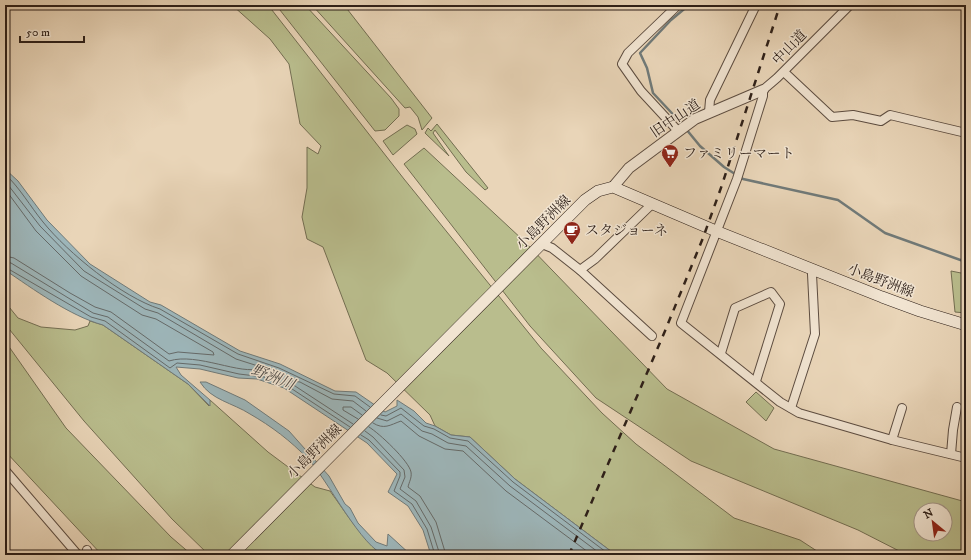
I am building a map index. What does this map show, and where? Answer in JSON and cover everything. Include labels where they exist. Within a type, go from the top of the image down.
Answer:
[{"type":"main road","name":"小島野洲線","points":[[232,555],[586,200],[598,191],[613,187],[716,231],[920,311],[966,325]]},
{"type":"street","points":[[678,5],[628,53],[622,64],[641,92],[682,128]]},
{"type":"street","points":[[709,112],[710,100],[756,5]]},
{"type":"street","name":"中山道","points":[[763,90],[784,72],[850,5]]},
{"type":"street","points":[[784,72],[832,117],[853,115],[881,121],[890,115],[966,133]]},
{"type":"street","points":[[763,90],[763,96],[737,176],[681,323],[721,353],[780,402],[800,413],[892,440],[966,458]]},
{"type":"street","name":"旧中山道","points":[[613,187],[629,168],[682,128],[709,112],[738,102],[763,90]]},
{"type":"street","points":[[580,270],[595,259],[652,204]]},
{"type":"street","points":[[539,247],[552,248],[580,270],[652,336]]},
{"type":"street","points":[[791,408],[815,334],[813,269]]},
{"type":"street","points":[[721,353],[735,308],[771,292],[780,304],[756,381]]},
{"type":"street","points":[[892,440],[902,408]]},
{"type":"street","points":[[951,454],[957,408]]},
{"type":"street","points":[[5,470],[78,555]]},
{"type":"green space","points":[[232,5],[268,5],[404,179],[541,348],[602,413],[636,444],[734,518],[800,540],[823,555],[616,555],[515,479],[470,437],[451,435],[435,426],[430,415],[387,373],[366,360],[323,247],[307,239],[302,217],[307,188],[307,147],[318,154],[321,146],[300,124],[289,64],[270,39]]},
{"type":"green space","points":[[276,5],[305,5],[391,98],[399,109],[399,116],[385,130],[375,131]]},
{"type":"green space","points":[[312,5],[344,5],[432,118],[422,130],[418,117],[410,107],[405,108]]},
{"type":"green space","points":[[437,124],[488,188],[485,190],[466,172],[435,130],[433,133],[449,156],[425,133],[428,128],[431,131]]},
{"type":"green space","points":[[407,125],[415,129],[417,134],[393,155],[383,141]]},
{"type":"green space","points":[[424,148],[524,241],[667,389],[774,449],[966,502],[966,555],[907,555],[858,530],[691,461],[596,398],[530,326],[404,164]]},
{"type":"green space","points":[[951,271],[966,274],[966,313],[955,312]]},
{"type":"green space","points":[[5,302],[18,318],[41,327],[75,330],[88,326],[90,321],[103,325],[188,384],[209,406],[210,400],[268,452],[315,487],[330,491],[362,534],[376,549],[385,555],[209,555],[172,519],[84,421],[5,324]]},
{"type":"green space","points":[[5,341],[66,428],[171,537],[192,555],[102,555],[5,451]]},
{"type":"green space","points":[[756,392],[774,408],[766,421],[746,402]]},
{"type":"water","name":"野洲川","points":[[5,169],[18,181],[47,220],[90,264],[150,302],[161,305],[240,351],[280,364],[335,391],[356,392],[385,412],[397,406],[397,400],[414,411],[426,423],[451,435],[470,437],[515,479],[616,555],[431,555],[423,530],[408,506],[388,492],[397,474],[367,443],[284,388],[257,379],[238,378],[200,369],[176,367],[181,375],[210,400],[210,406],[188,384],[103,325],[90,321],[65,309],[5,270]]},
{"type":"water","points":[[200,382],[206,382],[245,400],[289,431],[329,476],[358,523],[376,542],[387,546],[388,534],[411,555],[386,555],[377,550],[356,528],[316,468],[301,452],[288,440],[266,424],[210,393]]},
{"type":"waterway","points":[[683,125],[653,93],[647,68],[640,53],[671,20],[689,5]]},
{"type":"waterway","points":[[686,129],[700,146],[724,167],[743,179],[838,200],[885,233],[966,262]]},
{"type":"railway","points":[[569,555],[665,331],[703,238],[722,185],[780,5]]},
{"type":"place","name":"ファミリーマート","points":[[670,168]]},
{"type":"place","name":"スタジョーネ","points":[[572,245]]}]
